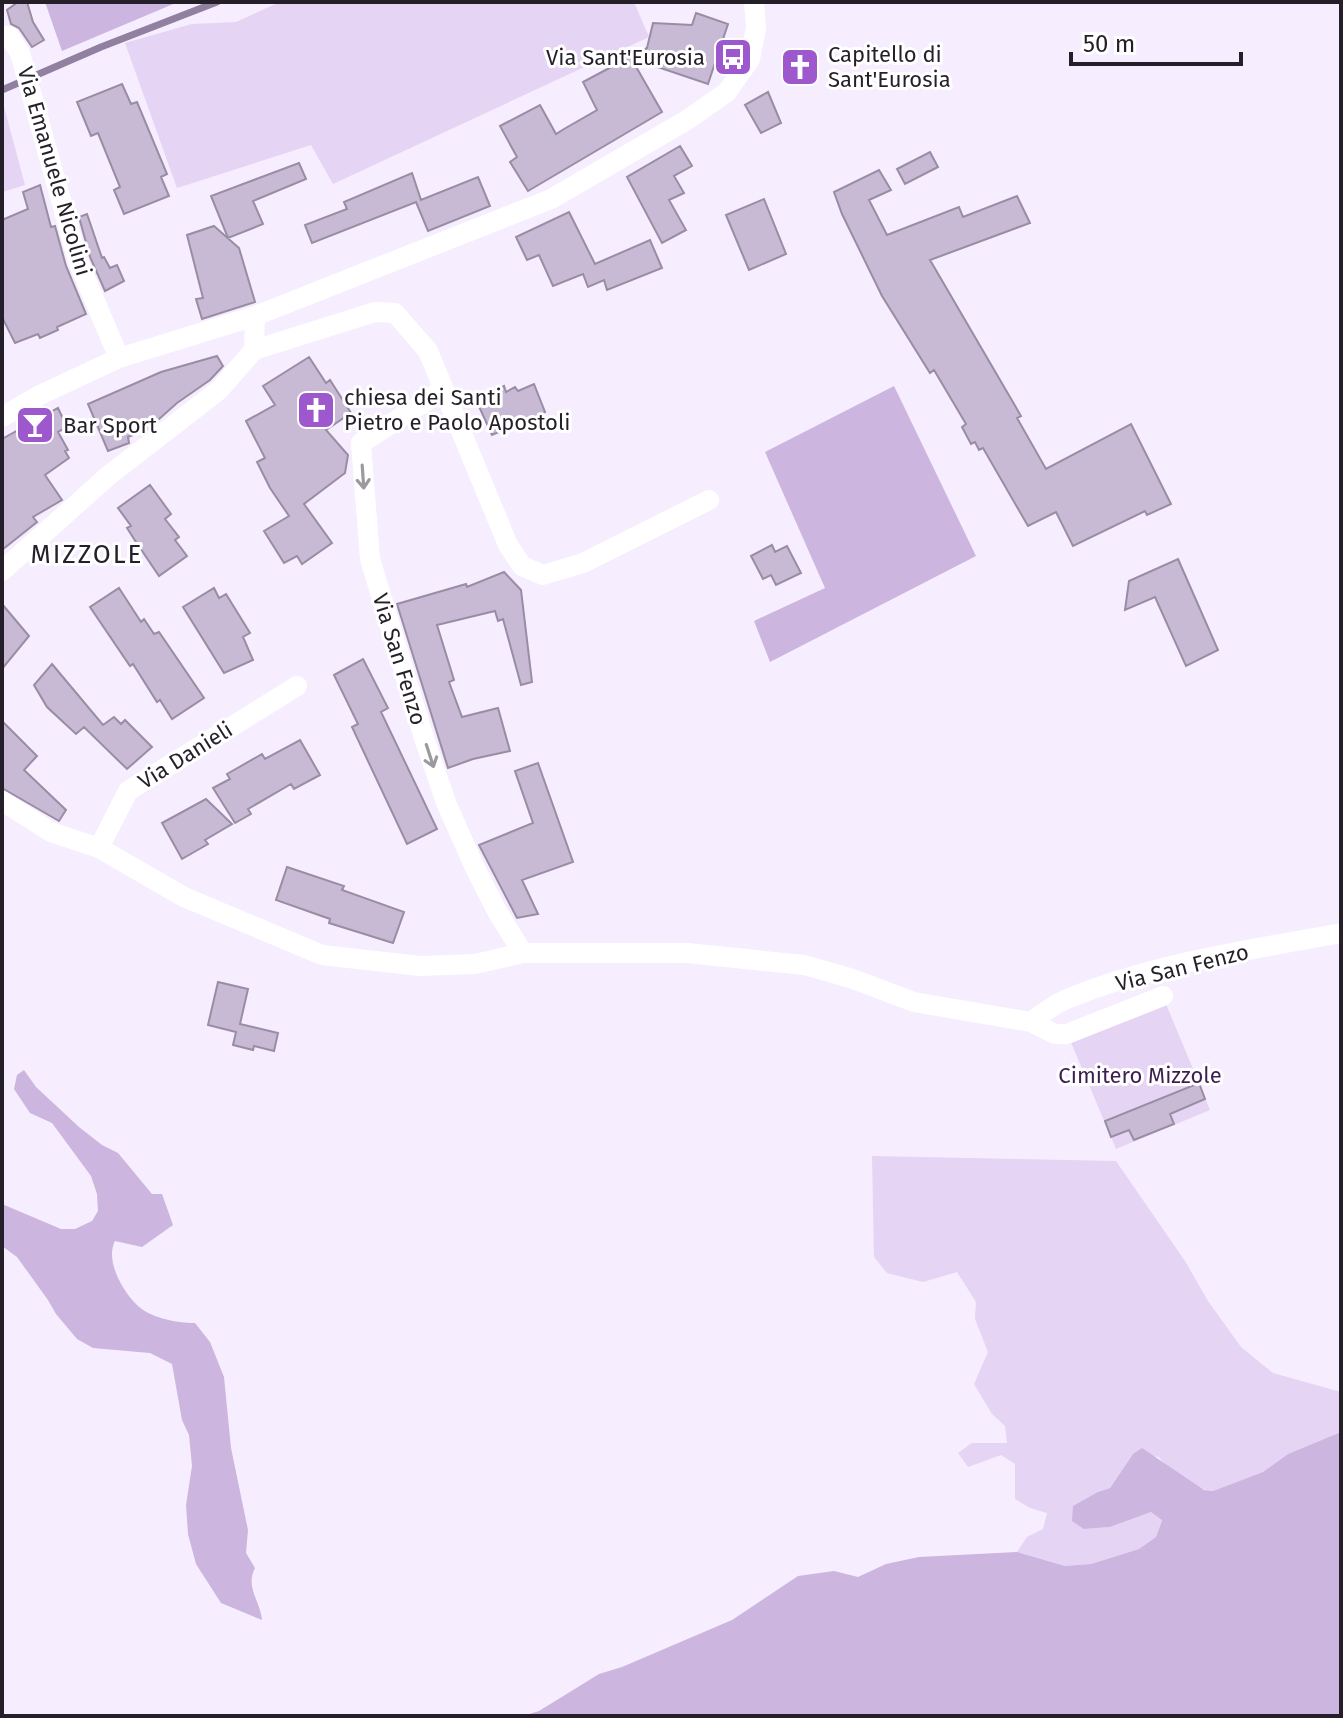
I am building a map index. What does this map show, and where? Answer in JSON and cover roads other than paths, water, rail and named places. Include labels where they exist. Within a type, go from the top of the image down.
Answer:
[{"type":"street","points":[[2,417],[40,395],[119,358],[255,316],[551,199],[687,120],[727,92],[750,59],[756,28],[754,2]]},
{"type":"street","name":"Via Emanuele Nicolini","points":[[2,36],[9,36],[20,53],[78,261],[119,358]]},
{"type":"street","points":[[2,571],[108,476],[219,390],[254,350],[375,312],[395,313],[428,351],[508,545],[522,566],[543,575],[583,563],[709,500]]},
{"type":"street","points":[[254,350],[255,316]]},
{"type":"street","name":"Via San Fenzo","points":[[443,387],[361,443],[370,559],[447,805],[498,913],[523,953]]},
{"type":"street","name":"Via Danieli","points":[[99,848],[128,791],[297,686]]},
{"type":"street","points":[[2,801],[51,832],[99,848]]},
{"type":"street","name":"Via San Fenzo","points":[[99,848],[184,897],[322,955],[420,966],[475,964],[523,953],[687,953],[804,965],[914,1002],[1031,1022],[1055,1034],[1067,1034],[1163,996]]},
{"type":"street","name":"Via San Fenzo","points":[[1031,1022],[1064,1000],[1196,960],[1341,933]]},
{"type":"waterway","points":[[2,90],[217,2]]},
{"type":"place","name":"Via Sant'Eurosia","points":[[733,57]]},
{"type":"place","name":"Capitello di Sant'Eurosia","points":[[800,67]]},
{"type":"place","name":"chiesa dei Santi Pietro e Paolo Apostoli","points":[[316,410]]},
{"type":"place","name":"Bar Sport","points":[[35,425]]},
{"type":"district","name":"MIZZOLE","points":[[87,554]]},
{"type":"park label","name":"Cimitero Mizzole","points":[[1140,1075]]}]
